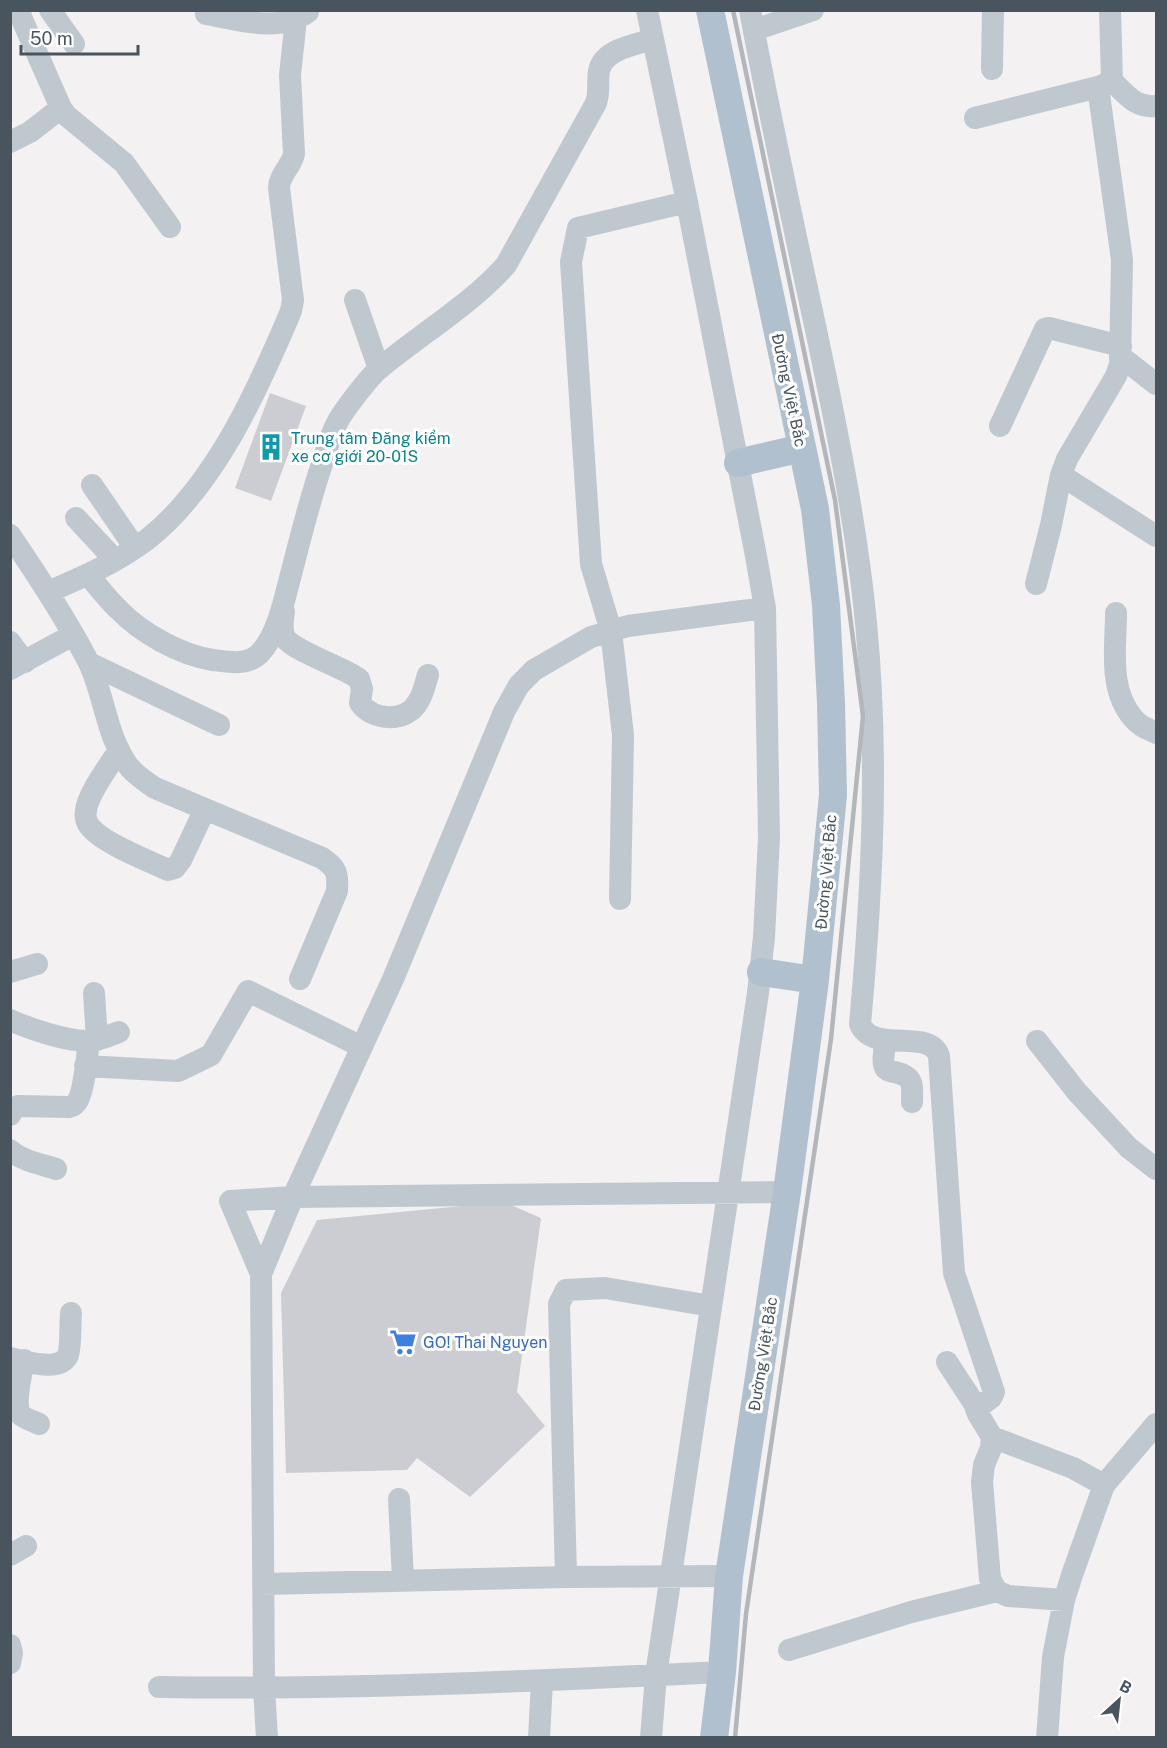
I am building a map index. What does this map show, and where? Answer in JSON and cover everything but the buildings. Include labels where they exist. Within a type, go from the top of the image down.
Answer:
[{"type":"main road","name":"Đường Việt Bắc","points":[[710,10],[815,509],[826,605],[833,795],[815,981],[787,1192],[729,1576],[722,1672],[714,1737]]},
{"type":"main road","points":[[738,462],[802,448]]},
{"type":"main road","points":[[760,972],[815,981]]},
{"type":"street","points":[[20,10],[61,108],[67,116],[124,163],[171,227]]},
{"type":"street","points":[[50,10],[74,44]]},
{"type":"street","points":[[647,10],[687,202],[765,608],[769,837],[760,972],[656,1675],[651,1737]]},
{"type":"street","points":[[813,10],[752,20],[844,466],[866,623],[873,718],[873,819],[869,927],[860,1024],[868,1035],[886,1040],[930,1045],[939,1056],[954,1273],[994,1392],[991,1398],[977,1408]]},
{"type":"street","points":[[992,69],[993,10]]},
{"type":"street","points":[[1036,584],[1061,475],[1067,459],[1116,376],[1120,364],[1122,260],[1105,84],[1110,10]]},
{"type":"street","points":[[206,14],[270,24],[285,23],[303,15]]},
{"type":"street","points":[[48,592],[88,575],[135,548],[180,508],[234,433],[263,378],[291,311],[293,300],[279,182],[294,154],[290,75],[303,15]]},
{"type":"street","points":[[88,575],[118,610],[133,623],[181,651],[199,658],[225,662],[244,662],[259,655],[284,603],[309,501],[334,428],[345,410],[379,369],[480,292],[506,265],[596,103],[599,93],[600,67],[609,54],[653,39]]},
{"type":"street","points":[[975,118],[1105,84],[1137,104],[1146,107],[1156,106]]},
{"type":"street","points":[[10,142],[30,132],[61,108]]},
{"type":"street","points":[[620,898],[623,735],[611,631],[591,564],[571,262],[578,228],[687,202]]},
{"type":"street","points":[[355,300],[379,369]]},
{"type":"street","points":[[1000,426],[1045,329],[1049,328],[1121,351],[1156,384]]},
{"type":"street","points":[[1061,475],[1156,536]]},
{"type":"street","points":[[92,485],[135,548]]},
{"type":"street","points":[[76,518],[114,560]]},
{"type":"street","points":[[10,535],[48,592],[89,663],[119,750],[130,768],[155,788],[322,858],[333,865],[338,876],[338,891],[300,979]]},
{"type":"street","points":[[284,603],[283,632],[285,638],[301,650],[359,679],[362,689],[360,703],[366,710],[378,716],[397,717],[417,704],[428,675]]},
{"type":"street","points":[[261,1274],[293,1197],[393,979],[504,712],[519,685],[534,670],[591,637],[628,626],[765,608]]},
{"type":"street","points":[[1116,613],[1115,675],[1118,690],[1132,718],[1142,727],[1156,733]]},
{"type":"street","points":[[10,642],[17,666],[73,635]]},
{"type":"street","points":[[89,663],[219,725]]},
{"type":"street","points":[[119,750],[89,798],[86,810],[86,821],[107,841],[168,870],[175,868],[182,860],[205,809]]},
{"type":"street","points":[[10,972],[37,964]]},
{"type":"street","points":[[86,1066],[178,1071],[211,1055],[248,991],[362,1047]]},
{"type":"street","points":[[10,1115],[18,1106],[73,1106],[80,1098],[93,1041],[94,993]]},
{"type":"street","points":[[10,1020],[41,1032],[93,1041],[119,1032]]},
{"type":"street","points":[[886,1040],[885,1068],[911,1080],[912,1102]]},
{"type":"street","points":[[1037,1041],[1077,1092],[1129,1148],[1156,1169]]},
{"type":"street","points":[[10,1150],[15,1155],[56,1169]]},
{"type":"street","points":[[267,1737],[264,1688],[261,1274],[230,1201],[293,1197],[787,1192]]},
{"type":"street","points":[[566,1577],[559,1304],[566,1290],[604,1288],[711,1306]]},
{"type":"street","points":[[39,1424],[20,1414],[18,1409],[17,1359],[54,1366],[62,1362],[68,1355],[71,1313]]},
{"type":"street","points":[[947,1362],[977,1408],[978,1414],[992,1437],[982,1482],[990,1579],[997,1591],[1008,1596],[1064,1600]]},
{"type":"street","points":[[1047,1737],[1053,1657],[1064,1600],[1104,1485],[1156,1424]]},
{"type":"street","points":[[992,1437],[1073,1468],[1104,1485]]},
{"type":"street","points":[[399,1499],[403,1580]]},
{"type":"street","points":[[263,1584],[729,1576]]},
{"type":"street","points":[[789,1650],[911,1612],[997,1591]]},
{"type":"street","points":[[10,1646],[12,1653],[10,1663]]},
{"type":"street","points":[[159,1687],[264,1688],[542,1681],[722,1672]]},
{"type":"street","points":[[539,1737],[542,1681]]},
{"type":"railway","points":[[733,10],[835,500],[863,716],[831,1039],[746,1614],[735,1738]]},
{"type":"place","name":"Trung tâm Đăng kiểm xe cơ giới 20-01S","points":[[271,447]]},
{"type":"place","name":"GO! Thai Nguyen","points":[[403,1342]]}]
